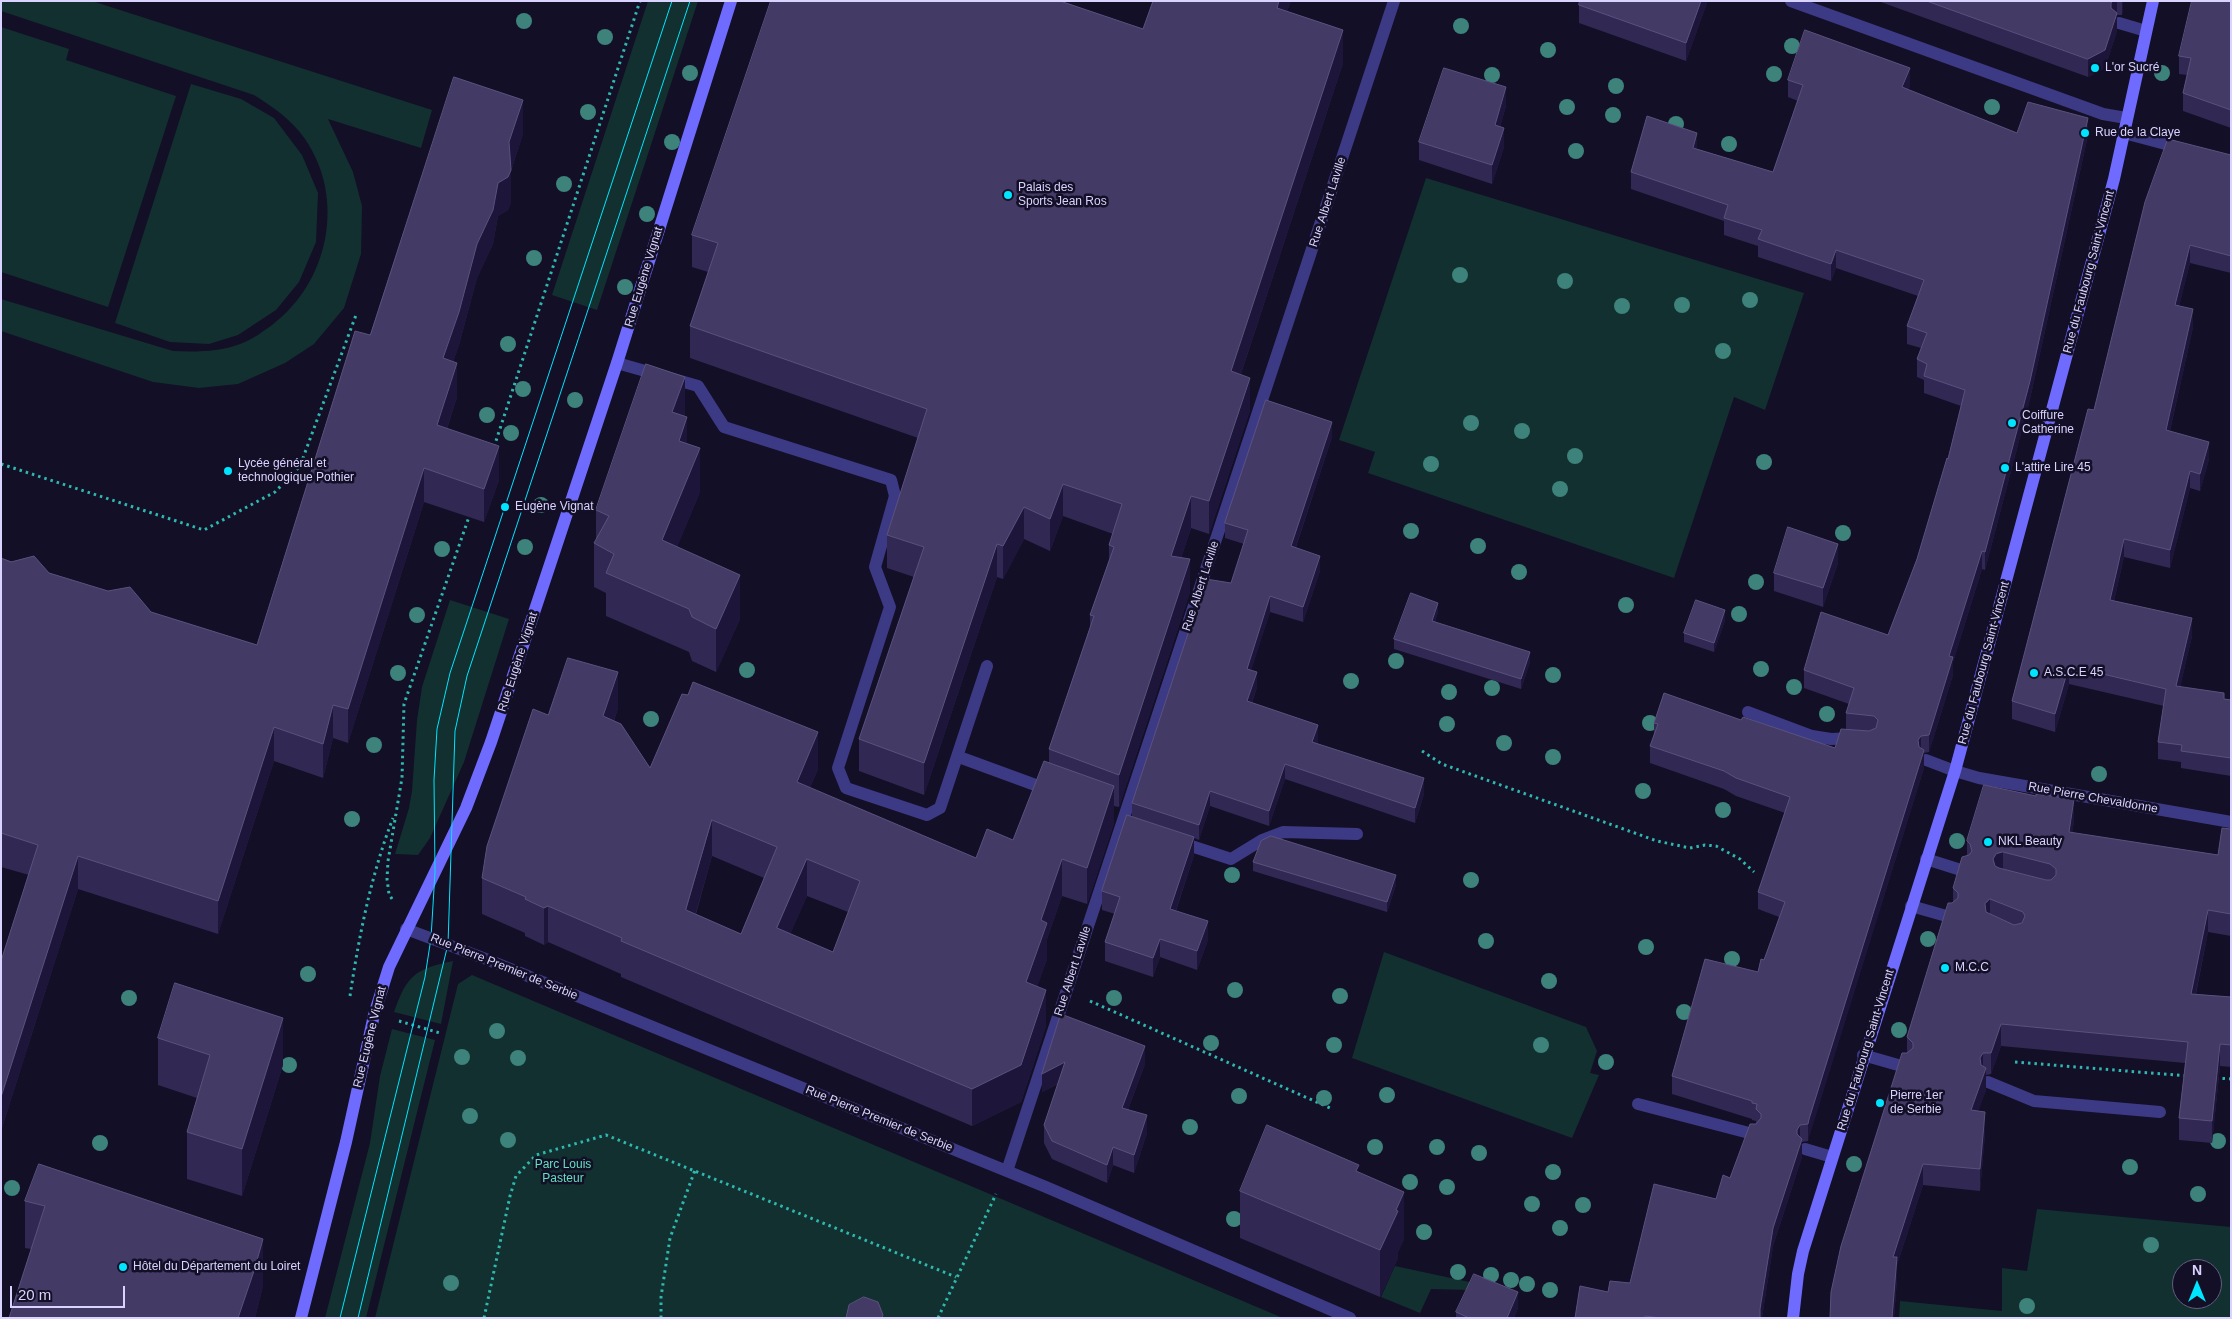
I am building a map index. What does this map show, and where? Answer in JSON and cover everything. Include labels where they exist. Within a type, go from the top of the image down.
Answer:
[{"type":"main road","name":"Rue Eugène Vignat","points":[[301,1318],[346,1142],[374,1015],[388,967],[466,808],[491,742],[617,363],[731,1]]},
{"type":"main road","name":"Rue du Faubourg Saint-Vincent","points":[[1793,1318],[1798,1274],[1803,1251],[1955,771],[2114,179],[2153,1]]},
{"type":"street","name":"Rue Albert Laville","points":[[1007,1171],[1126,822],[1394,1]]},
{"type":"street","points":[[1791,1],[2103,114],[2126,118]]},
{"type":"street","points":[[2120,23],[2146,31]]},
{"type":"street","points":[[2124,133],[2172,146]]},
{"type":"street","points":[[617,363],[698,386],[724,427],[891,480],[895,496],[875,567],[890,607],[838,768],[846,788],[927,815],[940,808],[959,757],[987,666]]},
{"type":"street","points":[[1748,712],[1812,736],[1870,741]]},
{"type":"street","points":[[959,757],[1062,795]]},
{"type":"street","name":"Rue Pierre Chevaldonne","points":[[1926,760],[1980,778],[2231,822]]},
{"type":"street","points":[[1108,812],[1126,822]]},
{"type":"street","points":[[1167,838],[1231,859],[1262,840],[1283,832],[1356,834]]},
{"type":"street","points":[[1926,859],[1964,872]]},
{"type":"street","points":[[1911,906],[1950,917]]},
{"type":"street","name":"Rue Pierre Premier de Serbie","points":[[406,929],[495,963],[1007,1171],[1350,1318]]},
{"type":"street","points":[[1864,1056],[1904,1067]]},
{"type":"street","points":[[1988,1082],[2034,1101],[2160,1112]]},
{"type":"street","points":[[1638,1104],[1752,1134]]},
{"type":"street","points":[[1805,1149],[1832,1157]]},
{"type":"path","points":[[492,454],[640,1]]},
{"type":"path","points":[[1,464],[204,530],[275,492],[300,466],[356,315]]},
{"type":"path","points":[[406,929],[389,894],[387,879],[388,861],[402,778],[404,704],[472,509]]},
{"type":"path","points":[[1422,751],[1442,764],[1657,841],[1673,846],[1690,848],[1706,845],[1716,846],[1740,859],[1754,872]]},
{"type":"path","points":[[349,1000],[366,912],[382,848],[396,810]]},
{"type":"path","points":[[1082,999],[1330,1108]]},
{"type":"path","points":[[392,1019],[440,1033]]},
{"type":"path","points":[[2010,1062],[2191,1076]]},
{"type":"path","points":[[2211,1078],[2231,1079]]},
{"type":"path","points":[[484,1318],[516,1176],[536,1156],[606,1135],[956,1277]]},
{"type":"path","points":[[661,1318],[661,1298],[670,1238],[695,1170]]},
{"type":"path","points":[[938,1318],[1007,1171]]},
{"type":"green space","points":[[1,1],[92,1],[432,110],[421,148],[328,119],[353,172],[362,206],[361,254],[344,308],[314,344],[285,363],[238,384],[199,388],[153,382],[1,331],[1,299],[173,351],[215,350],[232,347],[253,338],[272,325],[291,307],[307,286],[318,263],[325,238],[328,213],[325,187],[318,162],[305,139],[288,119],[254,95],[1,11]]},
{"type":"green space","points":[[648,1],[698,1],[597,310],[552,295]]},
{"type":"green space","points":[[1,27],[69,49],[66,60],[176,96],[108,307],[1,272]]},
{"type":"green space","points":[[191,84],[241,99],[274,118],[302,155],[318,193],[316,242],[299,282],[276,310],[238,335],[209,344],[170,342],[115,323]]},
{"type":"green space","points":[[1426,178],[1804,293],[1765,410],[1734,397],[1674,578],[1368,473],[1375,452],[1339,440]]},
{"type":"green space","points":[[450,600],[509,619],[464,762],[430,838],[418,855],[395,854],[409,808],[412,791],[417,720],[422,687]]},
{"type":"green space","points":[[1384,952],[1586,1027],[1597,1051],[1590,1073],[1599,1075],[1572,1138],[1352,1058]]},
{"type":"green space","points":[[453,961],[441,1024],[394,1012],[403,990],[414,976],[430,967]]},
{"type":"green space","name":"Parc Louis Pasteur","points":[[472,975],[1283,1318],[375,1318],[458,984]]},
{"type":"green space","points":[[392,1029],[435,1040],[366,1318],[325,1318],[370,1143],[380,1076]]},
{"type":"green space","points":[[2037,1209],[2231,1227],[2231,1318],[1899,1318],[1900,1301],[2002,1311],[2002,1268],[2027,1271]]},
{"type":"green space","points":[[1395,1266],[1474,1283],[1472,1290],[1431,1289],[1420,1313],[1381,1297]]},
{"type":"building","name":"Palais des Sports Jean Ros","points":[[771,1],[1060,1],[1143,29],[1153,1],[1279,1],[1277,8],[1343,30],[1231,371],[1250,378],[1209,501],[1191,496],[1171,556],[1190,559],[1119,775],[1049,749],[1094,616],[1090,615],[1114,547],[1109,545],[1122,504],[1063,484],[1050,519],[1024,507],[1003,546],[997,544],[924,763],[859,739],[924,547],[887,535],[927,409],[690,326],[718,243],[692,235]]},
{"type":"building","points":[[1580,1],[1701,1],[1686,43],[1579,5]]},
{"type":"building","points":[[1927,1],[2113,1],[2111,8],[2117,13],[2105,50],[2088,59]]},
{"type":"building","points":[[2192,1],[2231,1],[2231,110],[2183,93],[2191,58],[2179,56]]},
{"type":"building","points":[[1805,30],[1910,68],[1902,87],[2017,133],[2028,102],[2088,118],[2030,381],[1985,552],[1982,551],[1949,656],[1953,657],[1929,735],[1921,736],[1918,740],[1919,747],[1924,750],[1808,1124],[1800,1125],[1797,1130],[1797,1134],[1802,1139],[1773,1228],[1760,1318],[1660,1318],[1645,1316],[1644,1318],[1575,1318],[1580,1286],[1608,1292],[1610,1281],[1630,1283],[1654,1184],[1716,1199],[1723,1175],[1730,1178],[1750,1124],[1756,1124],[1761,1118],[1761,1114],[1756,1109],[1757,1104],[1752,1103],[1752,1101],[1672,1076],[1705,959],[1758,972],[1761,959],[1764,960],[1785,902],[1758,892],[1790,797],[1736,778],[1724,771],[1650,746],[1658,724],[1654,723],[1664,693],[1741,720],[1743,717],[1835,748],[1841,729],[1869,731],[1876,728],[1878,720],[1874,716],[1846,713],[1854,688],[1804,670],[1821,612],[1888,635],[1917,559],[1948,459],[1965,390],[1924,376],[1927,364],[1917,359],[1927,333],[1907,326],[1924,280],[1836,250],[1831,264],[1758,239],[1762,230],[1724,218],[1728,205],[1631,172],[1647,116],[1697,133],[1693,148],[1773,172],[1803,85],[1788,80]]},
{"type":"building","points":[[1444,68],[1506,87],[1495,125],[1504,128],[1492,165],[1419,142]]},
{"type":"building","points":[[454,77],[523,100],[509,142],[511,170],[508,177],[498,183],[493,210],[477,244],[459,312],[443,358],[457,363],[437,425],[499,446],[484,489],[424,468],[348,709],[333,705],[323,744],[274,727],[218,901],[78,856],[1,1097],[1,961],[38,845],[1,833],[1,558],[11,562],[34,556],[49,573],[108,591],[130,587],[151,612],[257,645],[355,331],[370,335]]},
{"type":"building","points":[[2168,139],[2231,155],[2231,256],[2190,245],[2175,305],[2193,309],[2166,430],[2209,442],[2200,474],[2190,471],[2170,550],[2124,539],[2110,600],[2192,618],[2176,686],[2224,693],[2224,699],[2231,700],[2231,758],[2181,751],[2182,745],[2158,742],[2166,689],[2069,666],[2055,714],[2012,701],[2088,409],[2094,410],[2145,202]]},
{"type":"building","points":[[646,364],[685,377],[672,412],[687,417],[679,441],[700,448],[662,540],[740,575],[716,629],[692,617],[689,609],[606,573],[614,554],[594,543],[609,516],[596,510]]},
{"type":"building","points":[[1266,400],[1332,422],[1291,546],[1320,556],[1303,607],[1270,596],[1247,669],[1257,672],[1247,701],[1318,725],[1312,742],[1424,778],[1415,808],[1285,764],[1269,811],[1210,791],[1199,825],[1132,803],[1206,579],[1231,583],[1248,530],[1225,523]]},
{"type":"building","points":[[1788,527],[1838,544],[1823,588],[1774,573]]},
{"type":"building","points":[[1411,593],[1438,603],[1432,621],[1530,652],[1521,679],[1394,639]]},
{"type":"building","points":[[1696,600],[1725,610],[1714,643],[1684,633]]},
{"type":"building","points":[[568,658],[618,672],[603,716],[621,724],[650,768],[682,694],[688,695],[693,682],[818,732],[797,782],[976,858],[987,829],[1013,840],[1044,761],[1114,786],[1087,868],[1062,859],[1041,920],[1047,923],[1026,982],[1046,990],[1021,1065],[972,1089],[621,941],[622,938],[548,906],[544,908],[525,899],[526,897],[482,878],[487,846],[533,709],[548,715]],"holes":[[[712,820],[777,847],[741,934],[686,910]],[[807,859],[860,881],[833,952],[777,928]]]},
{"type":"building","points":[[1984,785],[2036,796],[2036,794],[2074,799],[2069,832],[2218,855],[2222,828],[2231,829],[2231,914],[2208,910],[2191,994],[2231,997],[2231,1045],[2220,1044],[2212,1121],[2179,1118],[2188,1042],[2001,1024],[1991,1053],[1983,1053],[1980,1058],[1981,1065],[1986,1068],[1971,1110],[1985,1112],[1980,1169],[1923,1164],[1893,1257],[1897,1257],[1892,1318],[1830,1318],[1831,1292],[1841,1246],[1902,1053],[1907,1053],[1913,1048],[1913,1043],[1907,1037],[1948,903],[1952,903],[1958,898],[1958,893],[1953,888],[1962,857],[1969,855],[1972,851],[1967,841]],"holes":[[[2003,852],[2050,864],[2056,869],[2056,875],[2051,880],[2046,880],[1999,868],[1995,866],[1993,859],[1996,854]],[[1990,899],[2023,912],[2025,916],[2022,923],[2014,925],[1986,912],[1985,904]]]},
{"type":"building","points":[[1127,815],[1194,837],[1170,909],[1208,921],[1197,951],[1160,939],[1153,958],[1105,942],[1120,897],[1102,891]]},
{"type":"building","points":[[1271,836],[1396,875],[1387,902],[1253,862],[1261,841]]},
{"type":"building","points":[[175,983],[283,1018],[242,1149],[187,1132],[210,1055],[158,1038]]},
{"type":"building","points":[[1061,1014],[1145,1046],[1122,1108],[1147,1115],[1134,1155],[1113,1147],[1107,1165],[1052,1141],[1044,1125],[1065,1062],[1042,1074]]},
{"type":"building","points":[[1267,1125],[1359,1165],[1356,1171],[1404,1192],[1396,1210],[1398,1211],[1380,1250],[1240,1191]]},
{"type":"building","points":[[39,1164],[263,1239],[238,1318],[9,1318],[45,1206],[25,1201]]},
{"type":"building","points":[[1474,1274],[1518,1292],[1507,1318],[1469,1318],[1456,1312]]},
{"type":"building","points":[[864,1297],[878,1302],[883,1315],[882,1318],[846,1318],[849,1305]]},
{"type":"tram line","points":[[340,1318],[425,977],[431,938],[435,872],[434,780],[437,729],[450,673],[672,1]]},
{"type":"tram line","points":[[358,1318],[448,944],[455,731],[467,676],[690,1]]},
{"type":"place","name":"L'or Sucré","points":[[2095,68]]},
{"type":"place","name":"Rue de la Claye","points":[[2085,133]]},
{"type":"place","name":"Palais des Sports Jean Ros","points":[[1008,195]]},
{"type":"place","name":"Coiffure Catherine","points":[[2012,423]]},
{"type":"place","name":"L'attire Lire 45","points":[[2005,468]]},
{"type":"place","name":"Lycée général et technologique Pothier","points":[[228,471]]},
{"type":"place","name":"Eugène Vignat","points":[[505,507]]},
{"type":"place","name":"A.S.C.E 45","points":[[2034,673]]},
{"type":"place","name":"NKL Beauty","points":[[1988,842]]},
{"type":"place","name":"M.C.C","points":[[1945,968]]},
{"type":"place","name":"Pierre 1er de Serbie","points":[[1880,1103]]},
{"type":"place","name":"Hôtel du Département du Loiret","points":[[123,1267]]}]
